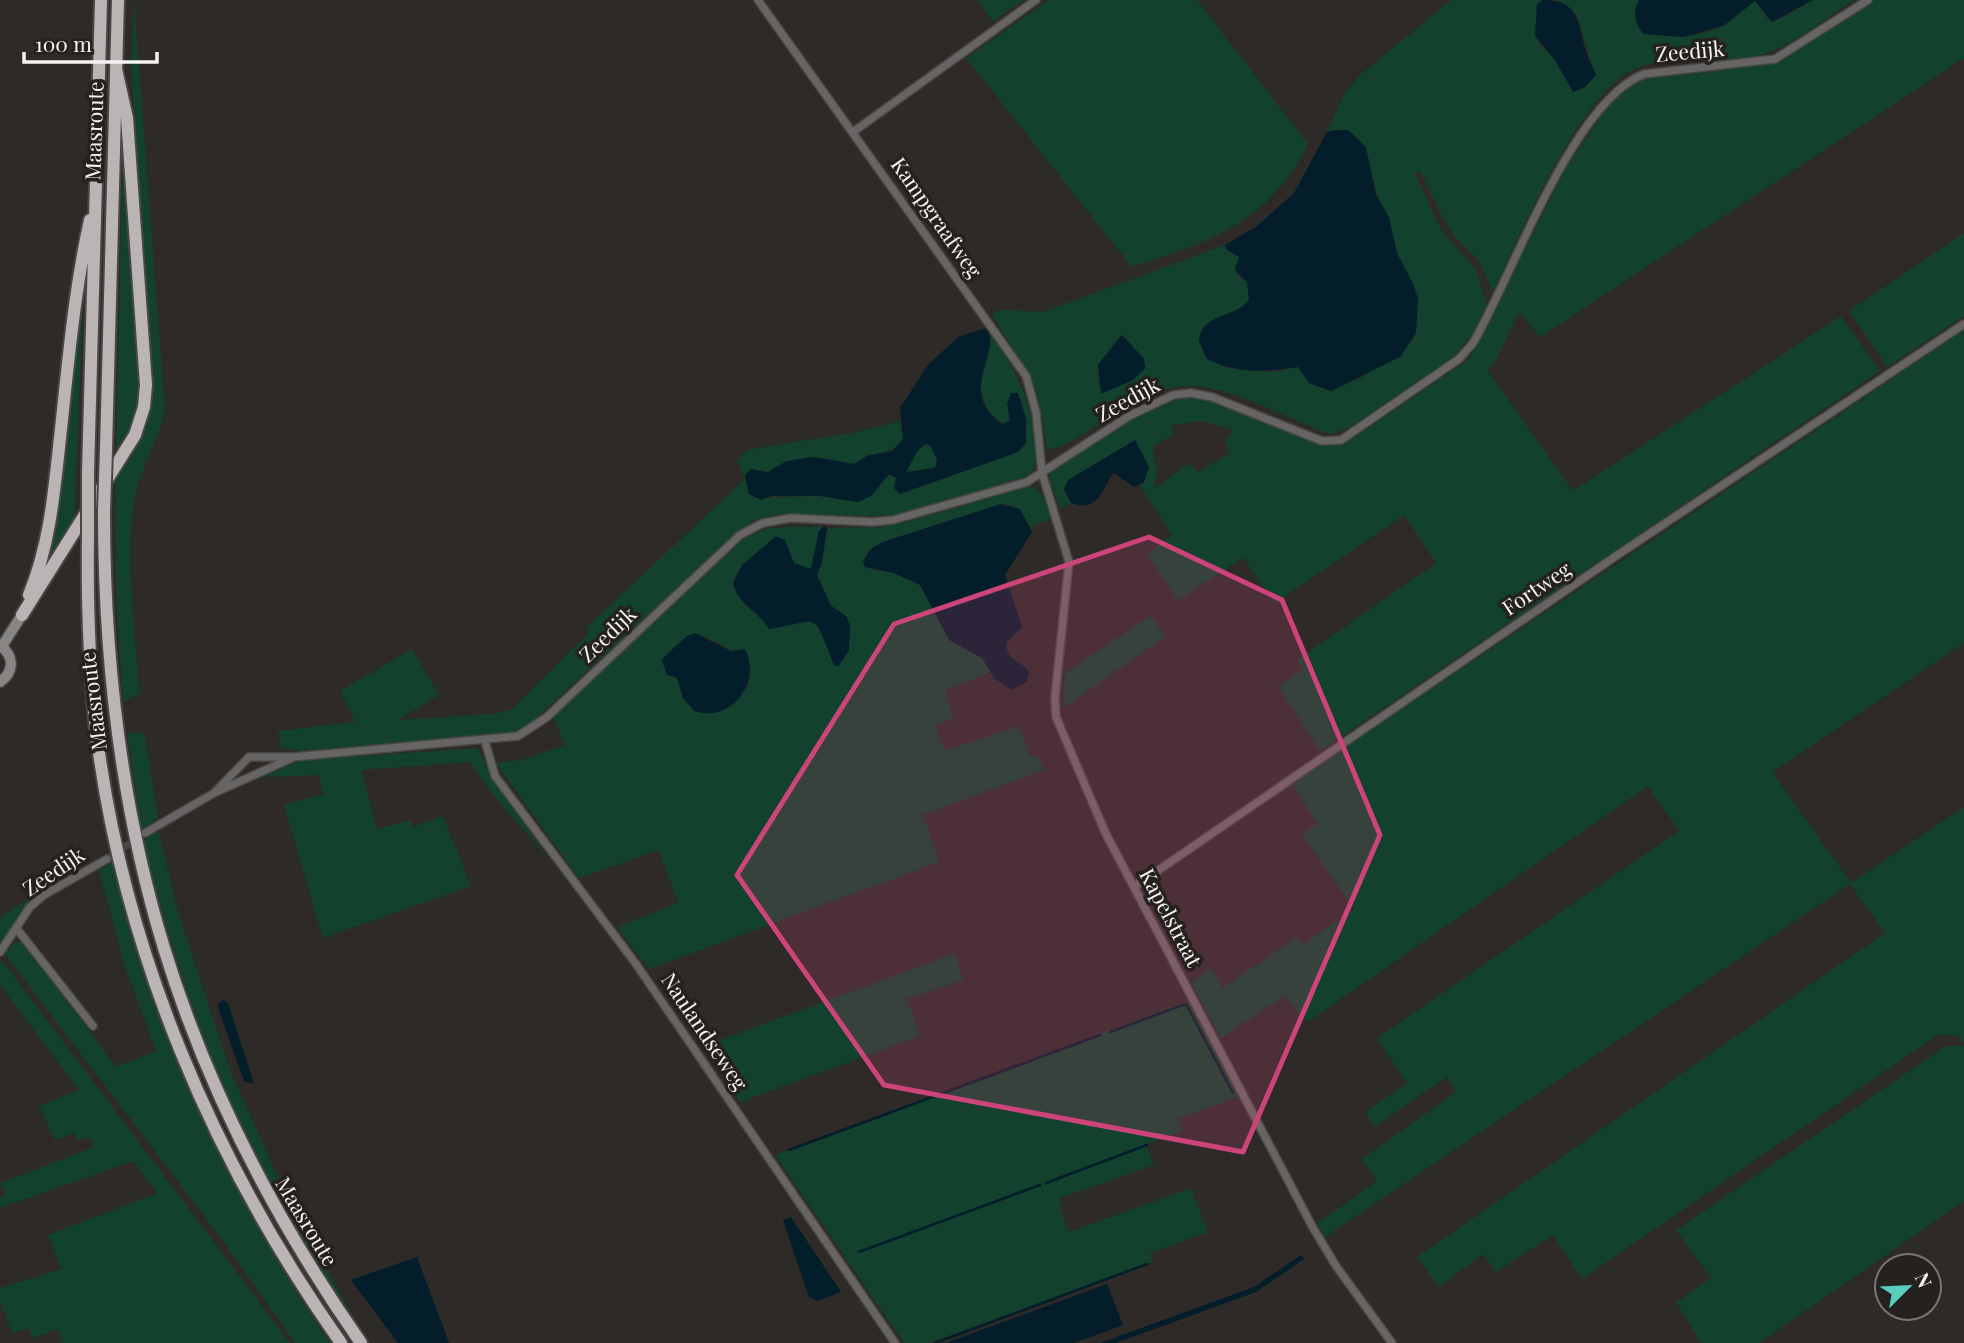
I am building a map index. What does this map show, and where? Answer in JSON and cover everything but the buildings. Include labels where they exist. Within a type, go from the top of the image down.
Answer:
[{"type":"highway","name":"Maasroute","points":[[102,0],[88,473],[88,634],[97,733],[114,830],[144,948],[185,1062],[220,1140],[272,1238],[341,1343]]},
{"type":"highway","name":"Maasroute","points":[[118,0],[104,512],[106,636],[116,730],[139,858],[168,963],[201,1056],[238,1139],[287,1230],[361,1343]]},
{"type":"highway","points":[[22,615],[131,444],[142,418],[146,398],[127,118],[116,69]]},
{"type":"highway","points":[[22,615],[49,536],[79,277],[96,193]]},
{"type":"main road","points":[[0,682],[6,678],[11,665],[11,657],[1,646],[22,615]]},
{"type":"street","name":"Kampgraafweg","points":[[758,0],[1026,376],[1036,412],[1042,473]]},
{"type":"street","points":[[853,132],[1035,0]]},
{"type":"street","name":"Zeedijk","points":[[214,793],[249,757],[293,758],[518,736],[540,723],[710,561],[751,529],[791,518],[893,520],[1027,482],[1129,416],[1173,394],[1191,393],[1212,397],[1322,441],[1349,436],[1459,359],[1473,343],[1564,162],[1586,127],[1624,84],[1644,74],[1775,59],[1868,0]]},
{"type":"street","name":"Fortweg","points":[[1134,887],[1606,563],[1964,324]]},
{"type":"street","name":"Kapelstraat","points":[[1042,473],[1069,562],[1055,697],[1056,717],[1095,811],[1319,1238],[1392,1343]]},
{"type":"street","name":"Naulandseweg","points":[[485,741],[495,776],[506,793],[636,964],[895,1343]]},
{"type":"street","name":"Zeedijk","points":[[145,833],[214,793],[293,758]]},
{"type":"street","name":"Zeedijk","points":[[0,952],[30,907],[44,895],[107,859]]},
{"type":"street","points":[[17,929],[93,1026]]},
{"type":"highlighted area","points":[[1149,537],[1282,600],[1380,835],[1243,1152],[884,1085],[737,875],[894,624]]},
{"type":"green space","points":[[134,0],[165,410],[135,497],[131,568],[140,693],[123,702],[116,593],[115,473],[151,386],[131,66]]},
{"type":"green space","points":[[977,0],[1024,0],[993,21]]},
{"type":"green space","points":[[1049,0],[1197,0],[1308,144],[1275,193],[1256,211],[1212,237],[1132,267],[966,58]]},
{"type":"green space","points":[[1451,0],[1543,0],[1537,4],[1538,43],[1555,60],[1574,92],[1593,67],[1577,15],[1558,0],[1639,0],[1637,3],[1641,31],[1644,34],[1675,36],[1716,29],[1755,1],[1769,21],[1784,17],[1813,0],[1853,0],[1807,32],[1769,52],[1742,59],[1653,63],[1639,67],[1617,80],[1574,133],[1554,166],[1493,292],[1478,259],[1454,236],[1444,220],[1420,171],[1415,174],[1441,230],[1475,269],[1487,305],[1472,334],[1455,356],[1349,428],[1331,434],[1249,400],[1208,388],[1189,386],[1171,388],[1145,398],[1062,446],[1048,450],[1036,388],[992,314],[1001,310],[1043,312],[1225,245],[1227,250],[1240,257],[1235,265],[1238,276],[1247,282],[1249,300],[1244,307],[1203,329],[1199,337],[1204,355],[1227,368],[1271,372],[1298,367],[1309,383],[1331,391],[1361,378],[1413,341],[1418,305],[1413,284],[1397,253],[1371,173],[1336,130],[1327,132],[1346,91],[1361,74]],"holes":[[[1121,335],[1144,359],[1099,385],[1098,364]]]},
{"type":"green space","points":[[1872,0],[1964,0],[1964,58],[1540,337],[1519,312],[1494,364],[1487,370],[1573,491],[1841,316],[1880,371],[1320,751],[1278,687],[1303,669],[1297,660],[1436,563],[1404,515],[1275,603],[1243,557],[1178,601],[1147,554],[1172,535],[1140,486],[1144,482],[1144,454],[1065,494],[1071,503],[1060,509],[1049,478],[1051,470],[1156,404],[1173,398],[1204,396],[1324,443],[1353,438],[1469,359],[1567,166],[1613,98],[1643,77],[1764,64]],"holes":[[[1201,421],[1234,430],[1225,440],[1230,453],[1198,472],[1188,464],[1154,489],[1157,468],[1152,447],[1174,434],[1171,425]]]},
{"type":"green space","points":[[123,139],[139,337],[140,397],[132,426],[116,450]]},
{"type":"green space","points":[[1964,233],[1964,316],[1887,367],[1849,311]]},
{"type":"green space","points":[[85,250],[74,527],[34,594]]},
{"type":"green space","points":[[1964,330],[1964,643],[1772,772],[1851,883],[1964,807],[1964,1044],[1958,1036],[1939,1034],[1582,1279],[1553,1235],[1496,1272],[1483,1254],[1439,1287],[1417,1257],[1885,933],[1850,884],[1325,1237],[1318,1223],[1377,1181],[1362,1159],[1456,1092],[1447,1077],[1374,1127],[1365,1112],[1407,1083],[1377,1038],[1679,831],[1648,786],[1309,1021],[1302,1018],[1285,996],[1221,1038],[1191,982],[1211,969],[1223,988],[1297,937],[1302,945],[1354,909],[1302,834],[1317,824],[1292,783]]},
{"type":"green space","points":[[991,334],[1014,372],[1030,411],[1036,460],[1027,476],[901,514],[779,514],[753,521],[709,558],[532,722],[505,736],[302,751],[281,748],[278,731],[355,722],[340,691],[412,649],[439,695],[398,720],[494,714],[511,710],[588,634],[587,627],[745,479],[737,461],[747,450],[857,432],[900,421],[903,439],[900,445],[882,454],[869,455],[854,464],[814,457],[787,461],[768,472],[751,469],[745,476],[754,498],[820,496],[858,502],[870,496],[889,474],[896,478],[894,488],[900,494],[995,460],[1026,419],[1021,398],[1008,413],[1010,418],[1007,423],[990,413],[983,399],[980,378]]},
{"type":"green space","points":[[926,444],[931,446],[937,460],[935,468],[906,472],[918,450]]},
{"type":"green space","points":[[1030,486],[1042,494],[1053,518],[1030,527],[1019,510],[1001,504],[883,542],[865,554],[870,569],[894,573],[920,585],[936,612],[982,658],[991,672],[945,690],[954,718],[935,725],[945,751],[1019,726],[1030,756],[1038,757],[1044,770],[923,815],[939,862],[649,969],[617,927],[678,903],[659,850],[579,878],[496,763],[522,760],[565,745],[553,716],[744,539],[764,530],[824,526],[819,531],[811,569],[799,567],[791,560],[789,546],[755,557],[736,574],[733,583],[739,597],[769,629],[810,620],[821,631],[829,651],[843,662],[849,650],[840,611],[831,606],[817,574],[822,562],[827,528],[881,527],[904,523]],"holes":[[[692,634],[725,646],[751,669],[748,686],[737,699],[688,704],[680,682],[662,661]]]},
{"type":"green space","points":[[1151,615],[1165,637],[1063,708],[1065,673]]},
{"type":"green space","points":[[138,732],[145,735],[158,818],[142,830],[127,733]]},
{"type":"green space","points":[[478,748],[494,781],[548,858],[489,790],[470,762],[361,770],[377,829],[410,820],[413,827],[443,816],[471,886],[323,938],[284,805],[323,794],[319,775],[260,777],[302,760]]},
{"type":"green space","points":[[158,829],[178,912],[231,1072],[276,1173],[354,1319],[283,1208],[225,1090],[200,1029],[160,904],[144,840]]},
{"type":"green space","points":[[114,861],[151,989],[200,1112],[228,1172],[260,1230],[330,1343],[295,1343],[218,1234],[4,953],[15,943],[23,942],[116,1067],[156,1051],[124,964],[99,870]]},
{"type":"green space","points":[[39,893],[26,907],[0,947],[0,917]]},
{"type":"green space","points":[[955,953],[963,980],[907,999],[920,1036],[740,1102],[704,1046]]},
{"type":"green space","points":[[0,958],[290,1343],[58,1343],[62,1341],[58,1329],[33,1338],[28,1328],[12,1333],[0,1301],[0,1288],[62,1269],[48,1235],[157,1193],[133,1161],[0,1208],[0,1197],[6,1195],[1,1183],[94,1147],[90,1137],[78,1141],[74,1133],[55,1140],[39,1106],[79,1090],[0,985]]},
{"type":"green space","points":[[1188,1001],[1239,1096],[1179,1119],[1182,1131],[1146,1144],[1154,1165],[1060,1198],[1062,1205],[1059,1206],[1069,1232],[1191,1188],[1208,1232],[1150,1253],[1153,1261],[1148,1264],[928,1343],[904,1343],[775,1155]]},
{"type":"green space","points":[[1946,1046],[1964,1046],[1964,1201],[1890,1252],[1873,1252],[1873,1264],[1759,1343],[1701,1343],[1676,1302],[1711,1278],[1676,1230]]},
{"type":"water","points":[[1543,0],[1556,1],[1572,10],[1596,75],[1585,87],[1573,92],[1555,60],[1535,36],[1537,4]]},
{"type":"water","points":[[1639,0],[1813,0],[1772,22],[1755,1],[1723,26],[1684,37],[1644,34],[1636,18]]},
{"type":"water","points":[[1348,130],[1366,147],[1376,195],[1389,217],[1397,253],[1418,298],[1416,333],[1400,357],[1331,391],[1309,383],[1298,367],[1275,370],[1240,369],[1207,359],[1199,341],[1201,332],[1212,320],[1236,310],[1249,300],[1247,282],[1235,270],[1239,257],[1227,250],[1225,245],[1257,226],[1294,193],[1327,132]]},
{"type":"water","points":[[986,328],[990,338],[981,385],[982,398],[989,411],[1002,424],[1010,421],[1007,404],[1011,393],[1018,393],[1026,419],[1026,443],[1018,452],[900,494],[894,488],[896,478],[889,474],[871,496],[858,502],[820,496],[771,496],[761,500],[749,494],[745,476],[751,469],[768,472],[787,461],[814,457],[854,464],[869,455],[892,451],[903,439],[900,408],[928,365],[958,337]],"holes":[[[926,444],[931,447],[937,460],[935,468],[906,472],[918,450]]]},
{"type":"water","points":[[1122,335],[1144,359],[1145,368],[1133,380],[1101,394],[1098,365]]},
{"type":"water","points":[[1135,440],[1149,467],[1144,482],[1134,487],[1114,473],[1094,502],[1088,505],[1071,503],[1064,489],[1068,480]]},
{"type":"water","points":[[1001,504],[1020,509],[1032,532],[1005,575],[1022,627],[1007,642],[1008,653],[1029,672],[1027,682],[1011,690],[994,678],[982,658],[949,640],[920,585],[894,573],[865,567],[863,561],[872,548],[883,542]]},
{"type":"water","points":[[824,526],[827,528],[822,562],[817,575],[831,606],[846,616],[850,625],[849,650],[838,667],[834,665],[818,626],[807,622],[769,629],[739,597],[733,583],[742,565],[776,536],[785,540],[794,563],[811,569],[819,531]]},
{"type":"water","points":[[695,633],[731,651],[745,649],[749,662],[746,687],[739,698],[720,712],[694,711],[683,698],[677,678],[667,675],[662,661],[687,636]]},
{"type":"water","points":[[223,1000],[228,1003],[254,1084],[244,1081],[219,1011],[218,1004]]},
{"type":"water","points":[[791,1217],[841,1292],[818,1301],[809,1297],[783,1220]]},
{"type":"water","points":[[1301,1255],[1304,1259],[1256,1292],[1116,1343],[1100,1343],[1254,1287]]},
{"type":"water","points":[[417,1257],[449,1343],[398,1343],[351,1280]]},
{"type":"water","points":[[1107,1284],[1123,1325],[1074,1343],[946,1343]]},
{"type":"waterway","points":[[1110,1032],[1186,1004],[1233,1093]]},
{"type":"waterway","points":[[789,1150],[1100,1035]]},
{"type":"waterway","points":[[1046,1183],[1147,1145]]},
{"type":"waterway","points":[[859,1252],[1040,1185]]},
{"type":"waterway","points":[[935,1343],[1147,1264]]},
{"type":"tunnel","points":[[107,859],[145,833]]}]
